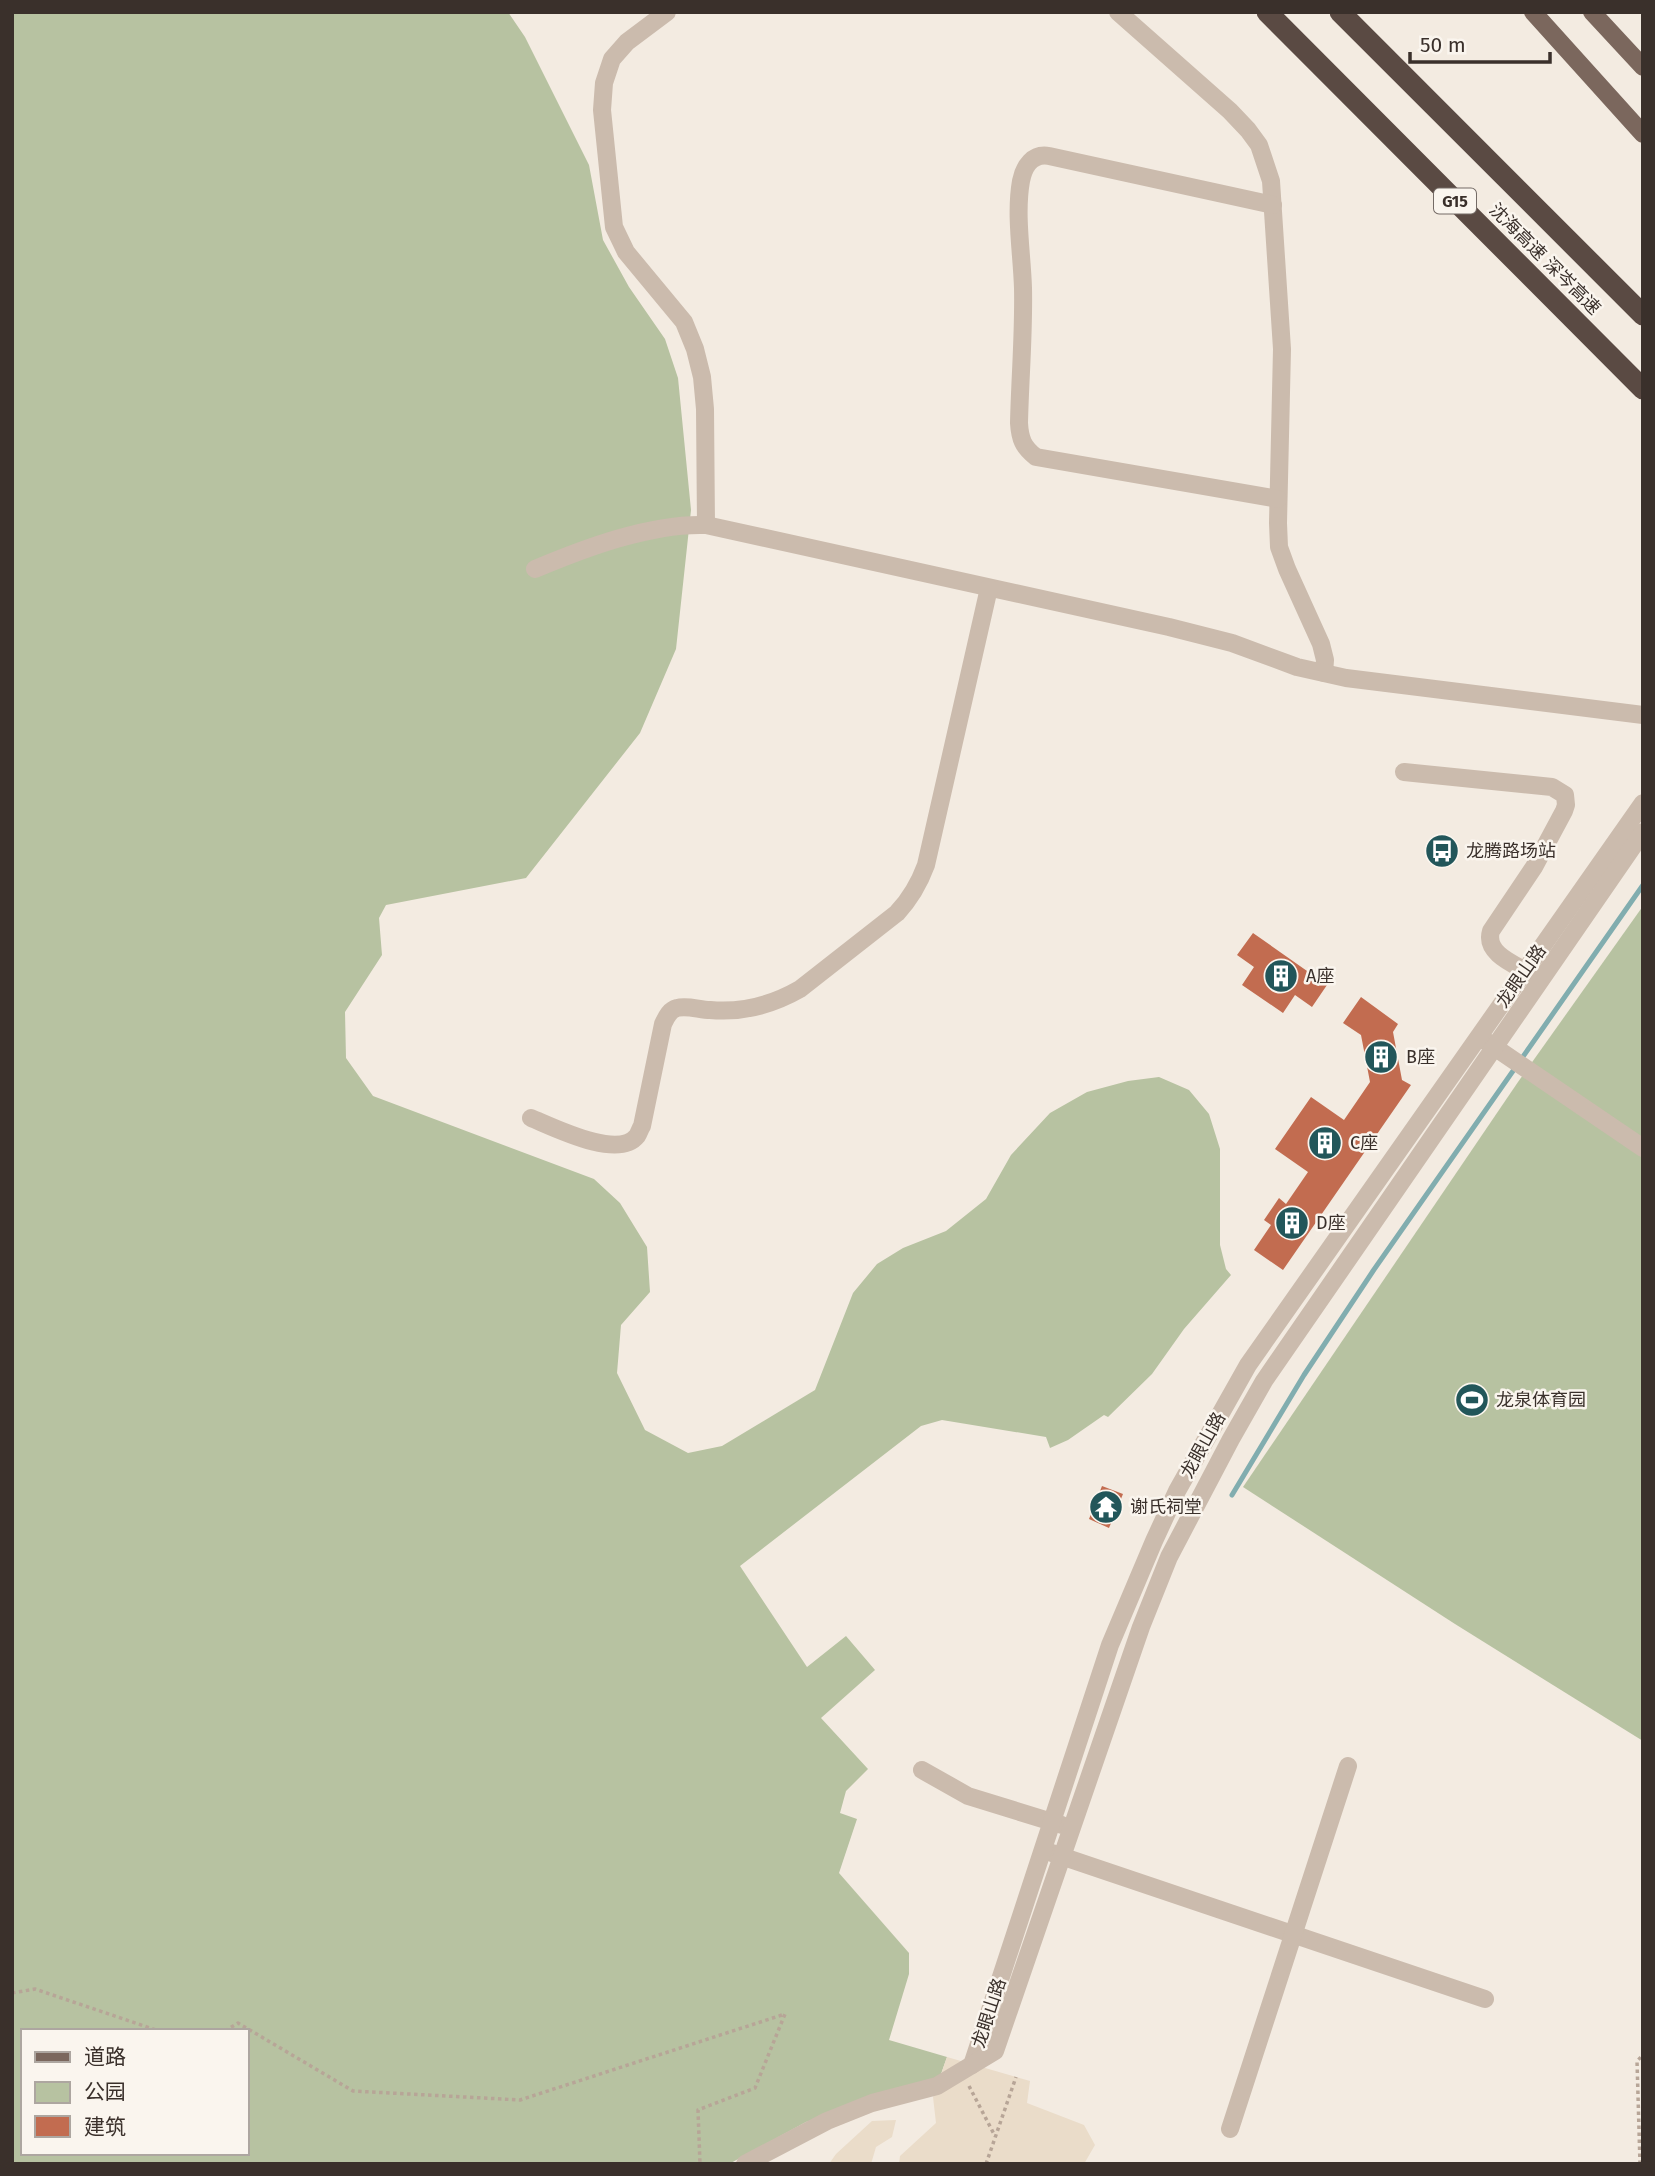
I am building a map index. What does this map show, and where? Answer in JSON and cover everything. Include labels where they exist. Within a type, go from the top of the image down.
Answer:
[{"type":"highway","name":"沈海高速 深岑高速","points":[[1268,12],[1643,389]]},
{"type":"highway","name":"沈海高速 深岑高速","points":[[1340,12],[1643,315]]},
{"type":"main road","points":[[1533,12],[1643,134]]},
{"type":"main road","points":[[1592,12],[1643,67]]},
{"type":"street","points":[[667,12],[627,42],[612,59],[604,83],[602,110],[614,227],[625,252],[684,322],[702,377],[705,409],[706,526]]},
{"type":"street","points":[[1118,12],[1230,111],[1259,145],[1267,163],[1273,205],[1282,349],[1279,547],[1321,644],[1325,660],[1324,673]]},
{"type":"street","points":[[1273,205],[1049,156],[1034,158],[1026,167],[1021,181],[1023,291],[1019,423],[1020,438],[1036,457],[1279,499]]},
{"type":"street","points":[[535,569],[607,542],[675,527],[706,526],[1206,636],[1324,673],[1357,680],[1643,715]]},
{"type":"street","points":[[531,1118],[593,1141],[612,1144],[625,1143],[636,1138],[642,1126],[663,1024],[669,1013],[676,1008],[727,1011],[745,1009],[785,998],[897,913],[910,898],[920,882],[926,864],[989,588]]},
{"type":"street","points":[[1404,772],[1552,787],[1565,795],[1564,811],[1534,867],[1491,930],[1489,939],[1496,952],[1532,975]]},
{"type":"street","name":"龙眼山路","points":[[967,2068],[1110,1645],[1177,1491],[1248,1365],[1486,1041],[1643,803]]},
{"type":"street","name":"龙眼山路","points":[[1532,975],[1643,832]]},
{"type":"street","points":[[1486,1041],[1643,1148]]},
{"type":"street","name":"龙眼山路","points":[[967,2068],[995,2052],[1141,1627],[1169,1557],[1264,1381],[1486,1041]]},
{"type":"street","points":[[1230,2129],[1348,1766]]},
{"type":"street","points":[[922,1770],[968,1796],[1071,1827]]},
{"type":"street","points":[[1042,1849],[1485,1999]]},
{"type":"street","points":[[745,2164],[827,2121],[872,2103],[937,2086],[967,2068]]},
{"type":"path","points":[[12,1993],[35,1989],[153,2029]]},
{"type":"path","points":[[228,2029],[238,2023],[353,2091],[520,2100],[785,2014],[755,2088],[698,2110],[700,2164]]},
{"type":"path","points":[[1640,2164],[1637,2061],[1643,2055]]},
{"type":"path","points":[[967,2068],[995,2136]]},
{"type":"path","points":[[986,2164],[1016,2077]]},
{"type":"green space","points":[[12,12],[508,12],[525,37],[589,165],[603,240],[629,287],[665,339],[678,378],[691,510],[676,649],[640,733],[526,878],[386,905],[379,918],[382,955],[345,1012],[346,1058],[373,1096],[594,1179],[620,1203],[647,1247],[650,1292],[621,1325],[617,1373],[645,1430],[688,1453],[722,1446],[815,1390],[853,1293],[877,1264],[903,1248],[946,1231],[986,1199],[1011,1155],[1050,1113],[1087,1092],[1128,1081],[1159,1077],[1189,1090],[1209,1114],[1220,1149],[1220,1245],[1226,1269],[1231,1275],[1184,1329],[1152,1374],[1108,1417],[1104,1415],[1068,1440],[1050,1448],[1046,1437],[942,1420],[921,1426],[740,1566],[807,1667],[846,1636],[875,1670],[821,1718],[868,1769],[846,1791],[840,1813],[857,1819],[839,1873],[909,1953],[909,1974],[889,2040],[947,2057],[941,2074],[933,2079],[806,2122],[729,2164],[12,2164]]},
{"type":"green space","name":"龙泉体育园","points":[[1643,906],[1643,1741],[1243,1487],[1518,1082]]},
{"type":"shaded area","points":[[947,2057],[1030,2081],[1027,2103],[1084,2125],[1095,2145],[1084,2164],[899,2164],[900,2156],[936,2123],[933,2097]]},
{"type":"shaded area","points":[[896,2120],[892,2137],[876,2147],[871,2164],[829,2164],[836,2154],[872,2121]]},
{"type":"building","name":"A座","points":[[1253,933],[1327,985],[1312,1007],[1295,995],[1283,1013],[1242,985],[1254,967],[1237,955]]},
{"type":"building","points":[[1361,997],[1398,1024],[1393,1032],[1402,1080],[1411,1085],[1283,1270],[1254,1250],[1271,1225],[1264,1220],[1279,1198],[1286,1204],[1308,1172],[1275,1149],[1311,1097],[1344,1120],[1370,1082],[1361,1035],[1343,1023]]},
{"type":"building","name":"谢氏祠堂","points":[[1102,1486],[1123,1494],[1109,1528],[1089,1519]]},
{"type":"waterway","points":[[1232,1495],[1304,1375],[1373,1271],[1643,885]]},
{"type":"place","name":"龙腾路场站","points":[[1442,851]]},
{"type":"place","name":"A座","points":[[1281,976]]},
{"type":"place","name":"B座","points":[[1381,1057]]},
{"type":"place","name":"C座","points":[[1325,1143]]},
{"type":"place","name":"D座","points":[[1292,1223]]},
{"type":"place","name":"龙泉体育园","points":[[1472,1400]]},
{"type":"place","name":"谢氏祠堂","points":[[1106,1507]]}]
